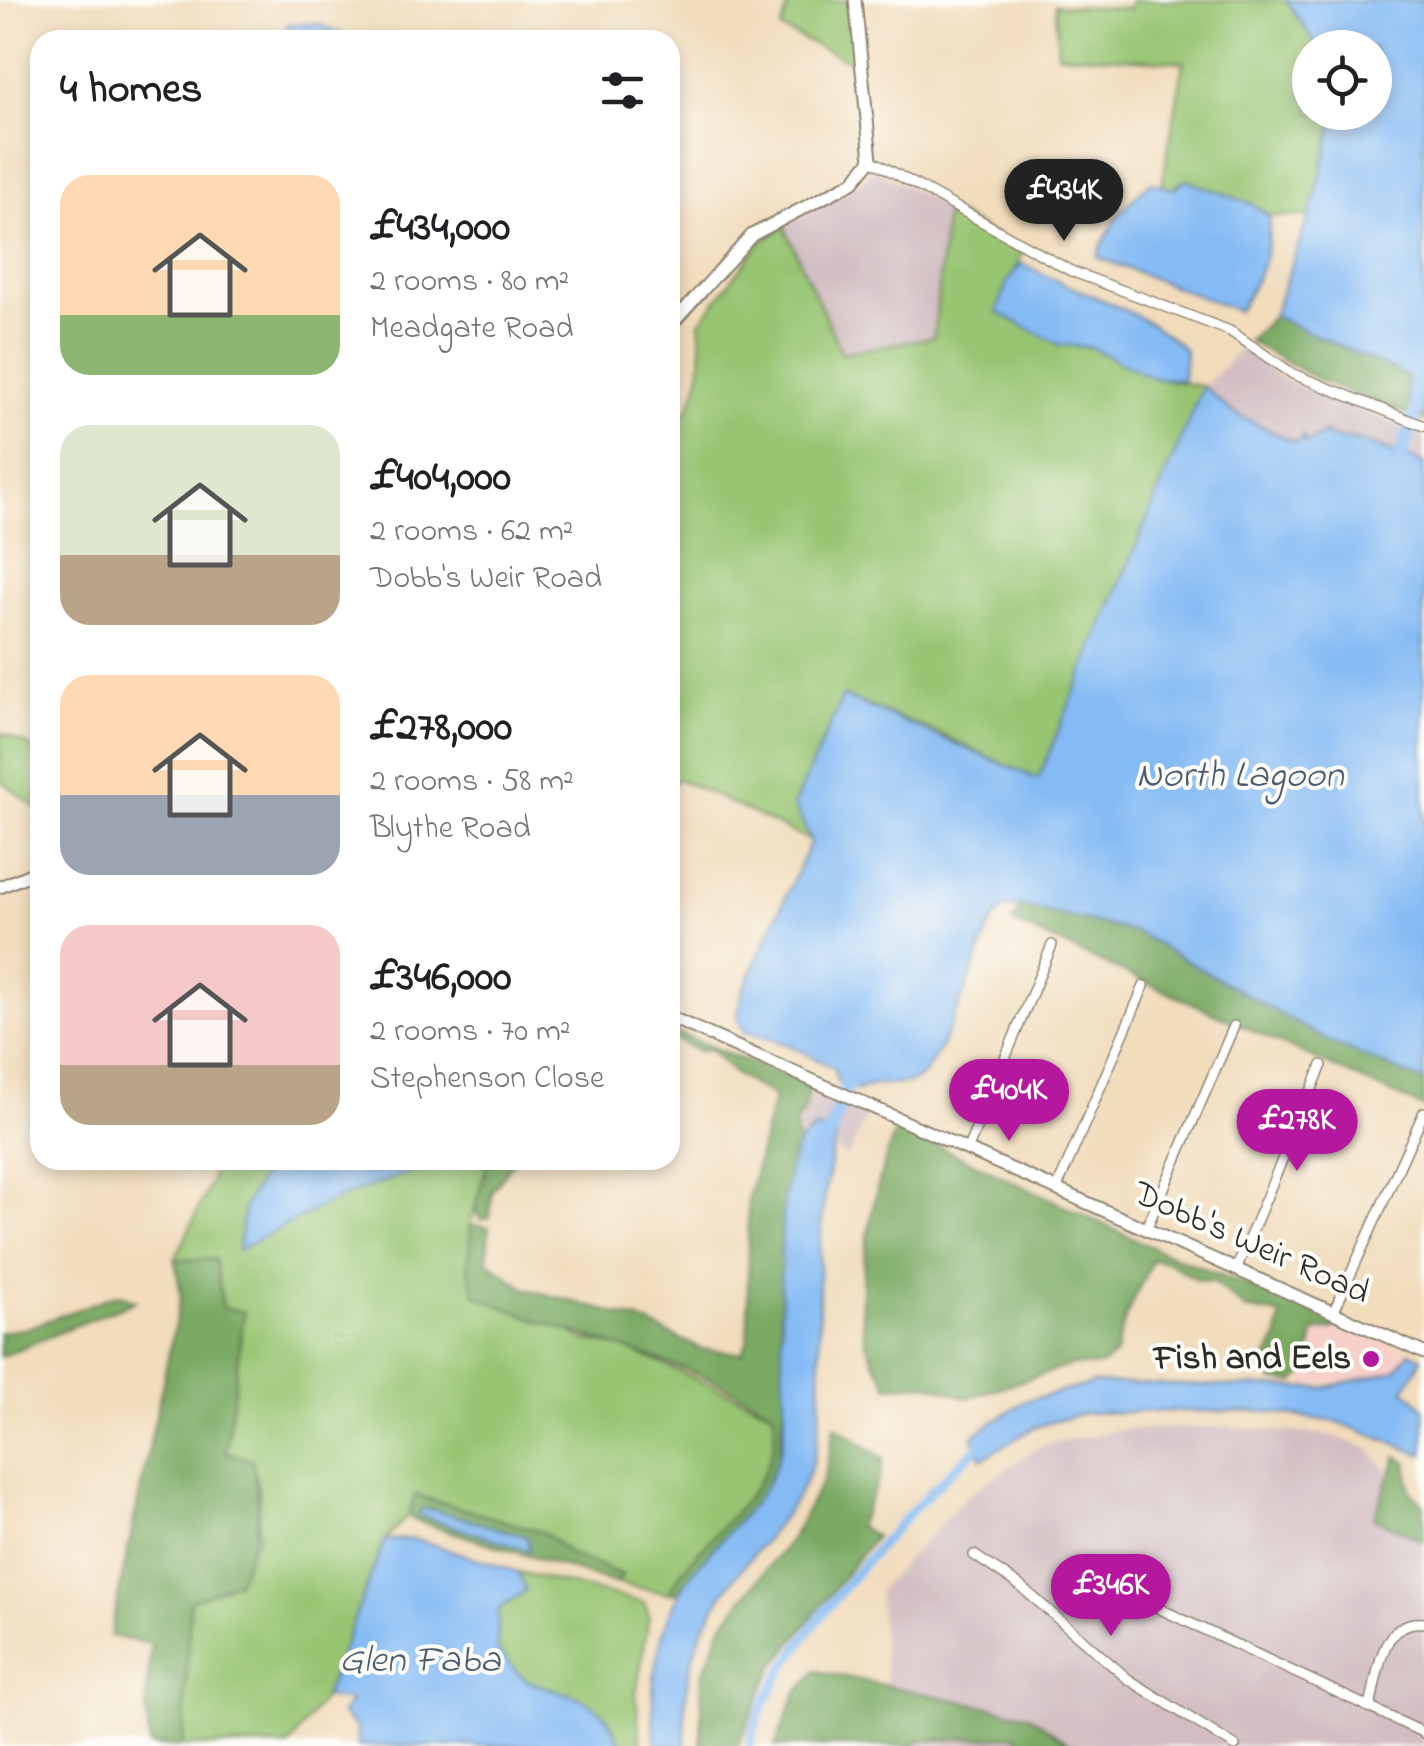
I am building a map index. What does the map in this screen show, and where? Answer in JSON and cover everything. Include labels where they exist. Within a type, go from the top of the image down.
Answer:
[{"type":"street","points":[[680,315],[752,235],[852,182],[871,160],[855,0]]},
{"type":"street","points":[[871,160],[1071,271],[1230,331],[1294,374],[1424,426]]},
{"type":"street","points":[[0,887],[30,874]]},
{"type":"street","points":[[968,1148],[1052,945]]},
{"type":"street","points":[[1058,1188],[1144,986]]},
{"type":"street","name":"Dobb's Weir Road","points":[[680,1021],[1424,1352]]},
{"type":"street","points":[[1147,1228],[1234,1026]]},
{"type":"street","points":[[1237,1267],[1322,1065]]},
{"type":"street","points":[[1334,1310],[1424,1112]]},
{"type":"street","points":[[974,1555],[1019,1585],[1128,1679],[1234,1746]]},
{"type":"street","points":[[1122,1590],[1424,1733]]},
{"type":"street","points":[[1370,1707],[1390,1636],[1404,1624],[1424,1624]]},
{"type":"shaded area","points":[[873,169],[946,208],[934,337],[842,354],[784,226],[861,182]]},
{"type":"shaded area","points":[[1244,346],[1279,377],[1299,387],[1424,434],[1424,463],[1360,441],[1299,443],[1231,411],[1203,387]]},
{"type":"shaded area","points":[[813,1094],[851,1105],[866,1117],[848,1157],[837,1152],[835,1137],[823,1131],[807,1137],[796,1132]]},
{"type":"shaded area","points":[[1339,1321],[1410,1352],[1395,1371],[1303,1388],[1314,1331],[1334,1329]]},
{"type":"shaded area","points":[[1237,1427],[1335,1436],[1369,1449],[1391,1474],[1375,1518],[1424,1541],[1424,1746],[892,1746],[878,1591],[965,1497],[1043,1444],[1128,1429]]},
{"type":"green space","points":[[790,0],[849,0],[856,64],[781,29]]},
{"type":"green space","points":[[1131,0],[1286,0],[1306,30],[1292,30],[1292,130],[1332,130],[1310,216],[1269,216],[1252,204],[1185,180],[1173,190],[1162,184],[1184,62],[1058,54],[1055,5],[1130,9]]},
{"type":"green space","points":[[946,208],[1023,251],[998,312],[1060,344],[1090,347],[1153,378],[1203,386],[1038,780],[938,733],[844,696],[794,805],[811,841],[680,779],[680,420],[697,387],[700,322],[758,245],[784,226],[842,353],[934,337]]},
{"type":"green space","points":[[1273,316],[1407,376],[1408,404],[1424,410],[1424,421],[1321,381],[1248,341]]},
{"type":"green space","points":[[0,732],[30,746],[30,803],[0,780]]},
{"type":"green space","points":[[1022,906],[1136,932],[1328,1041],[1424,1082],[1424,1108],[1012,922]]},
{"type":"green space","points":[[680,1034],[810,1087],[806,1106],[795,1125],[799,1144],[790,1166],[783,1216],[786,1399],[778,1459],[761,1495],[676,1593],[669,1593],[700,1550],[755,1487],[768,1464],[775,1439],[773,1412],[702,1376],[475,1295],[468,1269],[471,1225],[489,1227],[487,1261],[524,1288],[642,1321],[701,1349],[742,1353],[748,1340],[748,1198],[774,1097],[735,1074],[711,1050],[697,1051],[680,1042]]},
{"type":"green space","points":[[898,1127],[1155,1249],[1339,1321],[1334,1329],[1314,1332],[1307,1371],[1294,1383],[1273,1380],[1265,1364],[1278,1336],[1281,1315],[1245,1309],[1214,1282],[1197,1280],[1167,1262],[1152,1259],[1126,1317],[1116,1354],[1100,1366],[1072,1365],[967,1398],[929,1384],[888,1386],[867,1345],[862,1296],[874,1204]]},
{"type":"green space","points":[[213,1170],[485,1170],[471,1222],[468,1269],[582,1339],[628,1349],[773,1412],[775,1439],[768,1464],[755,1487],[682,1571],[668,1593],[618,1584],[622,1575],[569,1554],[545,1533],[415,1495],[409,1514],[385,1540],[324,1697],[289,1746],[183,1746],[190,1601],[258,1539],[259,1495],[252,1460],[226,1452],[244,1312],[223,1308],[215,1260],[175,1260],[211,1182]]},
{"type":"green space","points":[[486,1170],[507,1170],[492,1192],[490,1217],[481,1220],[475,1212]]},
{"type":"green space","points":[[215,1259],[223,1308],[244,1312],[226,1452],[252,1460],[257,1522],[238,1581],[190,1601],[183,1746],[150,1746],[146,1709],[151,1644],[110,1636],[181,1295],[175,1260]]},
{"type":"green space","points":[[118,1294],[135,1301],[0,1357],[0,1332],[25,1329]]},
{"type":"green space","points":[[835,1426],[883,1458],[880,1477],[858,1526],[875,1536],[772,1669],[738,1746],[701,1746],[702,1675],[722,1625],[791,1539],[824,1478]]},
{"type":"green space","points":[[1397,1456],[1407,1461],[1410,1490],[1424,1505],[1424,1541],[1374,1518]]},
{"type":"green space","points":[[415,1495],[545,1533],[569,1554],[622,1575],[618,1584],[413,1520],[409,1514]]},
{"type":"green space","points":[[518,1572],[645,1603],[649,1616],[636,1695],[641,1746],[621,1746],[596,1707],[526,1680],[497,1649],[498,1610],[526,1590]]},
{"type":"green space","points":[[816,1671],[1028,1715],[1073,1746],[1019,1746],[1018,1736],[916,1741],[915,1746],[775,1746],[796,1694]]},
{"type":"water","points":[[1286,0],[1424,0],[1424,410],[1408,404],[1407,376],[1273,316],[1315,199],[1332,130],[1392,130],[1392,30],[1306,30]]},
{"type":"water","points":[[288,24],[319,24],[333,30],[286,30]]},
{"type":"water","points":[[1185,180],[1252,204],[1269,216],[1262,266],[1238,311],[1097,257],[1119,216],[1151,182],[1173,189]]},
{"type":"water","points":[[1021,263],[1127,311],[1167,335],[1185,350],[1183,380],[1153,378],[1090,347],[1060,345],[997,312],[1007,282]]},
{"type":"water","name":"North Lagoon","points":[[1203,386],[1231,411],[1289,440],[1299,442],[1303,435],[1306,444],[1326,432],[1328,437],[1360,441],[1424,463],[1424,1082],[1328,1041],[1136,932],[1022,906],[1002,909],[991,924],[937,1053],[918,1079],[858,1090],[837,1081],[834,1068],[787,1044],[743,1031],[737,1017],[742,993],[811,841],[794,805],[843,696],[1038,779]]},
{"type":"water","points":[[815,1128],[836,1137],[821,1231],[820,1413],[812,1463],[788,1510],[721,1597],[698,1641],[686,1690],[686,1746],[656,1746],[655,1673],[675,1602],[687,1580],[764,1488],[782,1445],[785,1405],[781,1243],[786,1184],[800,1141]]},
{"type":"water","points":[[265,1170],[414,1170],[335,1200],[238,1250],[245,1205]]},
{"type":"water","points":[[1410,1352],[1422,1358],[1405,1390],[1424,1408],[1424,1455],[1338,1422],[1268,1412],[1084,1413],[1035,1427],[982,1459],[972,1436],[1025,1401],[1095,1383],[1323,1388],[1395,1371]]},
{"type":"water","points":[[422,1509],[527,1537],[530,1551],[418,1515]]},
{"type":"water","name":"Glen Faba","points":[[416,1539],[518,1572],[526,1590],[498,1610],[497,1649],[526,1680],[596,1707],[621,1746],[357,1746],[357,1729],[341,1713],[351,1701],[324,1697],[385,1540]]},
{"type":"waterway","points":[[1401,456],[1417,408]]},
{"type":"waterway","points":[[823,1152],[847,1085]]},
{"type":"waterway","points":[[750,1746],[761,1712],[782,1672],[812,1629],[884,1541],[983,1443]]},
{"type":"place","name":"Fish and Eels","points":[[1371,1359]]}]
